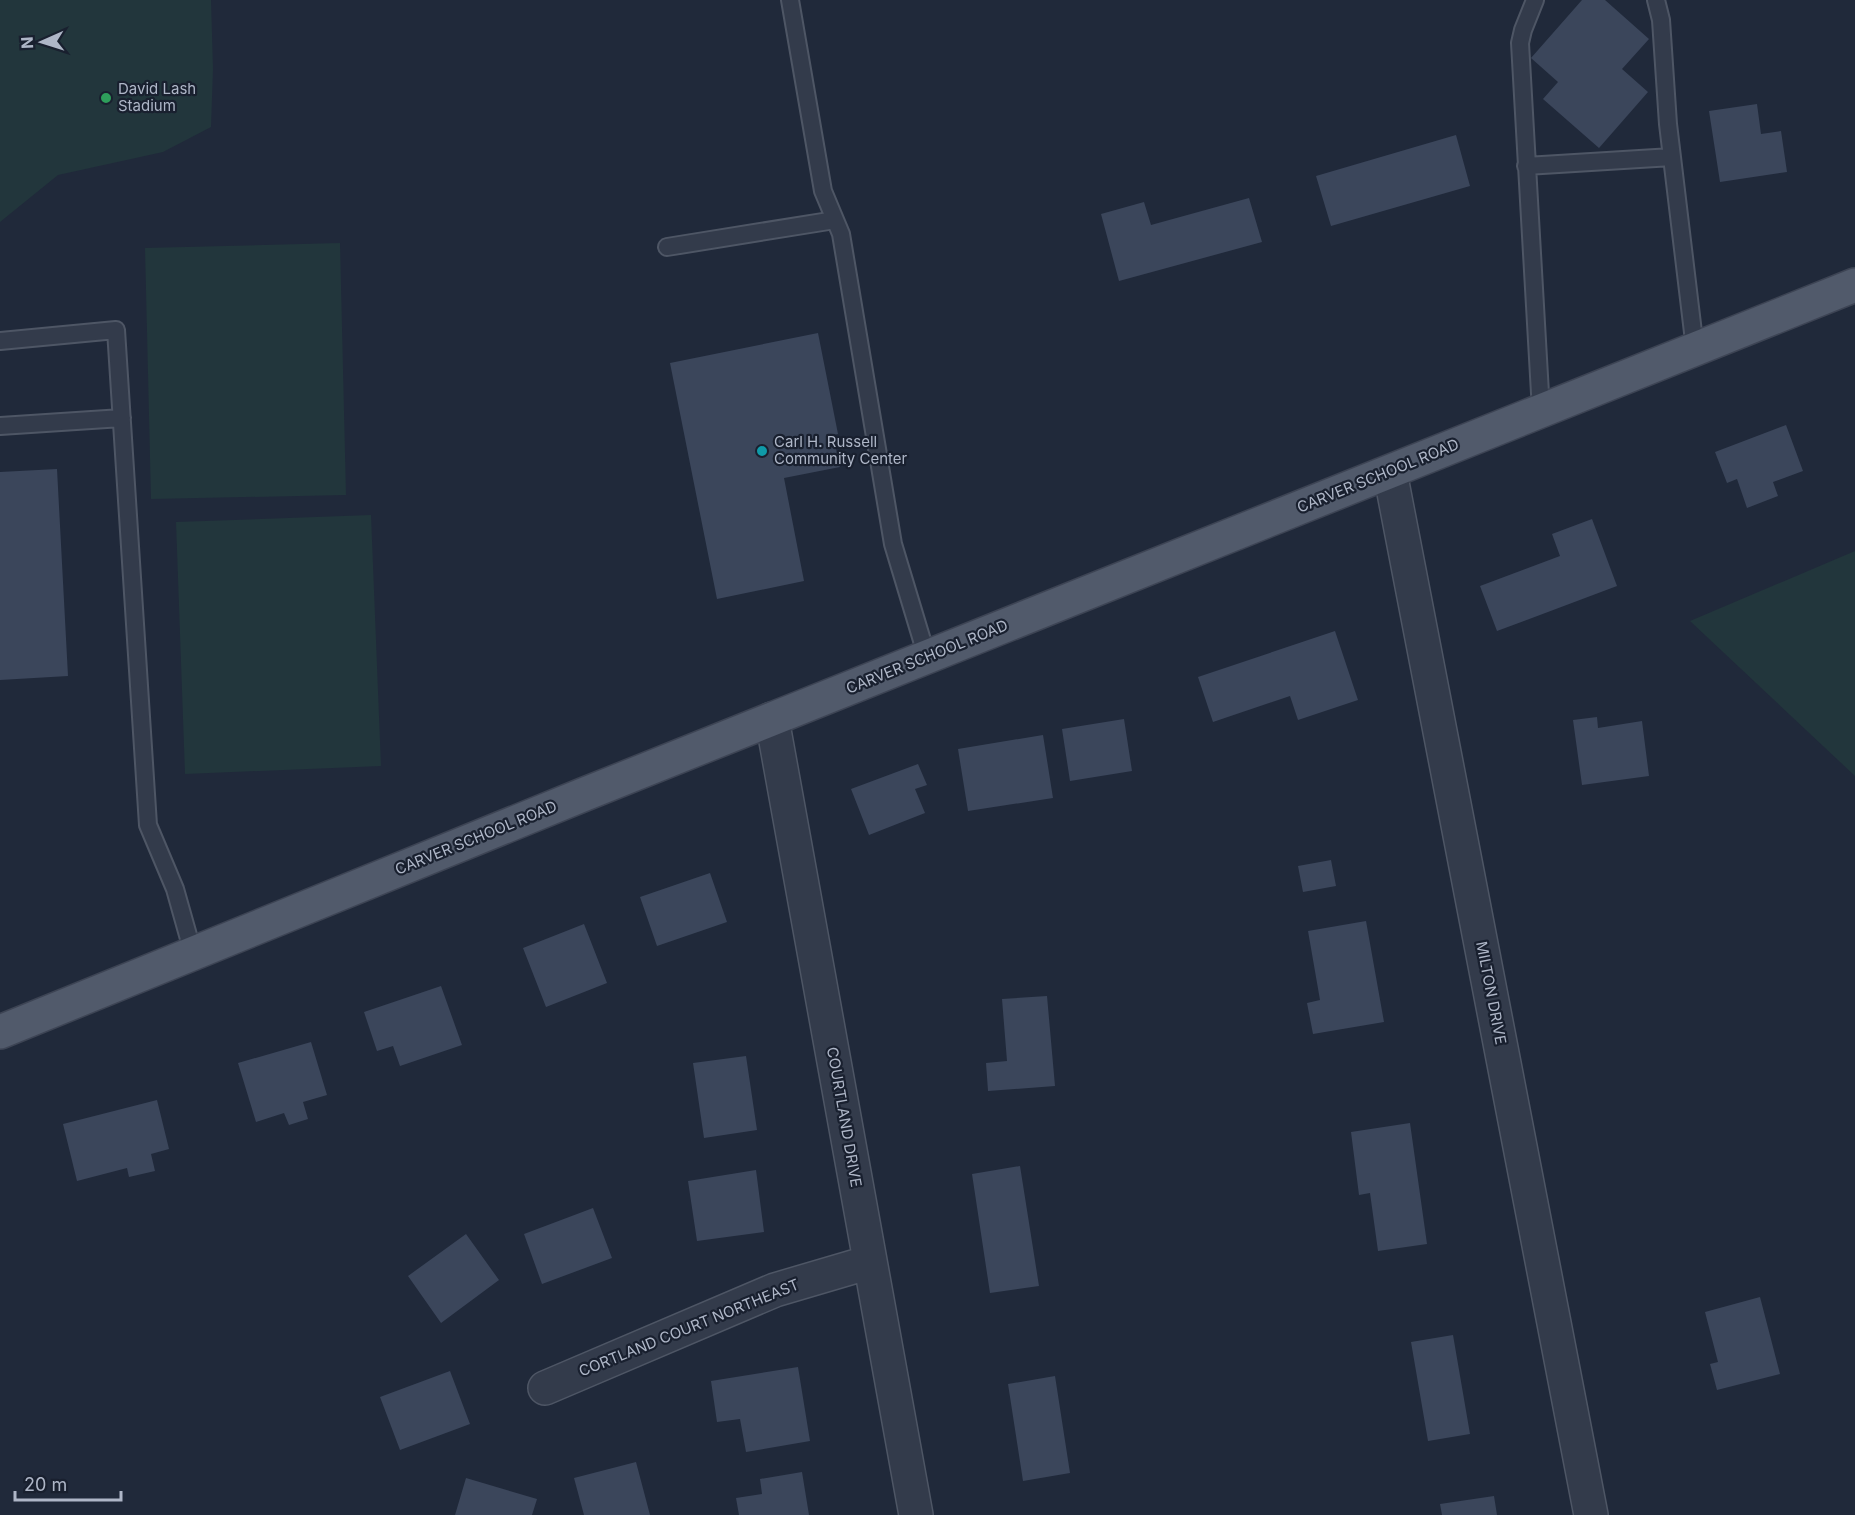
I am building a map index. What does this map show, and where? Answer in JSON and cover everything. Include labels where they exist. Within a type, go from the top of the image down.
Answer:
[{"type":"main road","name":"CARVER SCHOOL ROAD","points":[[0,1032],[772,719],[1855,285]]},
{"type":"street","name":"MILTON DRIVE","points":[[1390,471],[1591,1515]]},
{"type":"street","name":"COURTLAND DRIVE","points":[[772,719],[916,1515]]},
{"type":"street","name":"CORTLAND COURT NORTHEAST","points":[[545,1388],[775,1290],[870,1262]]},
{"type":"lane","points":[[790,0],[823,192],[841,234],[893,544],[927,657]]},
{"type":"lane","points":[[1535,0],[1520,43],[1541,411]]},
{"type":"lane","points":[[1656,0],[1661,20],[1672,157],[1695,349]]},
{"type":"lane","points":[[1526,166],[1672,157]]},
{"type":"lane","points":[[667,247],[835,220]]},
{"type":"lane","points":[[0,341],[116,330],[148,825],[175,889],[193,953]]},
{"type":"lane","points":[[0,426],[122,418]]},
{"type":"shaded area","name":"David Lash Stadium","points":[[0,0],[211,0],[213,69],[211,127],[163,152],[58,175],[0,222]]},
{"type":"shaded area","points":[[340,243],[346,495],[151,499],[145,248]]},
{"type":"shaded area","points":[[371,515],[381,766],[185,774],[176,522]]},
{"type":"shaded area","points":[[1855,551],[1855,776],[1690,621]]},
{"type":"building","points":[[1582,0],[1605,0],[1649,39],[1622,69],[1648,92],[1599,148],[1543,99],[1558,82],[1531,58]]},
{"type":"building","points":[[1757,104],[1761,134],[1781,131],[1787,172],[1720,182],[1709,111]]},
{"type":"building","points":[[1456,135],[1470,186],[1331,226],[1316,176]]},
{"type":"building","points":[[1249,198],[1262,242],[1119,281],[1101,214],[1144,202],[1151,225]]},
{"type":"building","name":"Carl H. Russell Community Center","points":[[818,333],[838,434],[833,435],[840,467],[784,478],[804,581],[717,599],[670,363]]},
{"type":"building","points":[[1786,425],[1803,471],[1773,482],[1778,496],[1747,508],[1737,479],[1727,483],[1715,452]]},
{"type":"building","points":[[57,469],[68,676],[0,680],[0,472]]},
{"type":"building","points":[[1592,519],[1617,586],[1497,631],[1480,586],[1560,556],[1552,534]]},
{"type":"building","points":[[1335,631],[1358,700],[1298,720],[1290,696],[1213,722],[1198,677]]},
{"type":"building","points":[[1597,717],[1598,728],[1642,721],[1649,776],[1582,785],[1573,720]]},
{"type":"building","points":[[1124,719],[1132,771],[1070,781],[1062,729]]},
{"type":"building","points":[[1043,735],[1053,798],[968,811],[958,749]]},
{"type":"building","points":[[918,764],[927,785],[915,789],[925,813],[869,835],[851,789]]},
{"type":"building","points":[[1331,860],[1336,886],[1303,892],[1298,866]]},
{"type":"building","points":[[710,873],[727,922],[657,946],[640,897]]},
{"type":"building","points":[[1366,921],[1384,1022],[1313,1034],[1307,1003],[1320,1000],[1308,931]]},
{"type":"building","points":[[584,924],[607,983],[546,1007],[523,948]]},
{"type":"building","points":[[441,986],[462,1045],[400,1066],[393,1046],[377,1051],[364,1012]]},
{"type":"building","points":[[1047,996],[1055,1086],[988,1091],[986,1063],[1007,1061],[1002,999]]},
{"type":"building","points":[[311,1042],[327,1095],[303,1102],[308,1119],[289,1125],[284,1113],[256,1122],[238,1063]]},
{"type":"building","points":[[746,1056],[757,1130],[704,1138],[693,1063]]},
{"type":"building","points":[[157,1100],[169,1149],[151,1154],[155,1171],[129,1177],[127,1168],[77,1181],[63,1124]]},
{"type":"building","points":[[1410,1123],[1427,1244],[1378,1251],[1370,1193],[1359,1195],[1351,1132]]},
{"type":"building","points":[[1020,1166],[1039,1286],[990,1293],[972,1174]]},
{"type":"building","points":[[756,1170],[764,1232],[697,1241],[688,1181]]},
{"type":"building","points":[[593,1208],[612,1258],[542,1284],[524,1234]]},
{"type":"building","points":[[466,1234],[499,1280],[441,1323],[408,1276]]},
{"type":"building","points":[[1760,1297],[1780,1374],[1717,1390],[1710,1364],[1718,1362],[1705,1312]]},
{"type":"building","points":[[1453,1335],[1470,1434],[1428,1441],[1411,1342]]},
{"type":"building","points":[[798,1367],[810,1441],[746,1452],[740,1419],[717,1422],[711,1381]]},
{"type":"building","points":[[450,1371],[470,1424],[400,1450],[380,1397]]},
{"type":"building","points":[[1055,1376],[1070,1473],[1023,1481],[1008,1384]]},
{"type":"building","points":[[636,1462],[650,1515],[584,1515],[574,1478]]},
{"type":"building","points":[[802,1472],[809,1515],[739,1515],[736,1498],[762,1494],[760,1479]]},
{"type":"building","points":[[466,1478],[537,1499],[532,1515],[455,1515]]},
{"type":"building","points":[[1494,1496],[1497,1515],[1442,1515],[1440,1504]]},
{"type":"place","name":"David Lash Stadium","points":[[106,98]]},
{"type":"place","name":"Carl H. Russell Community Center","points":[[762,451]]}]
